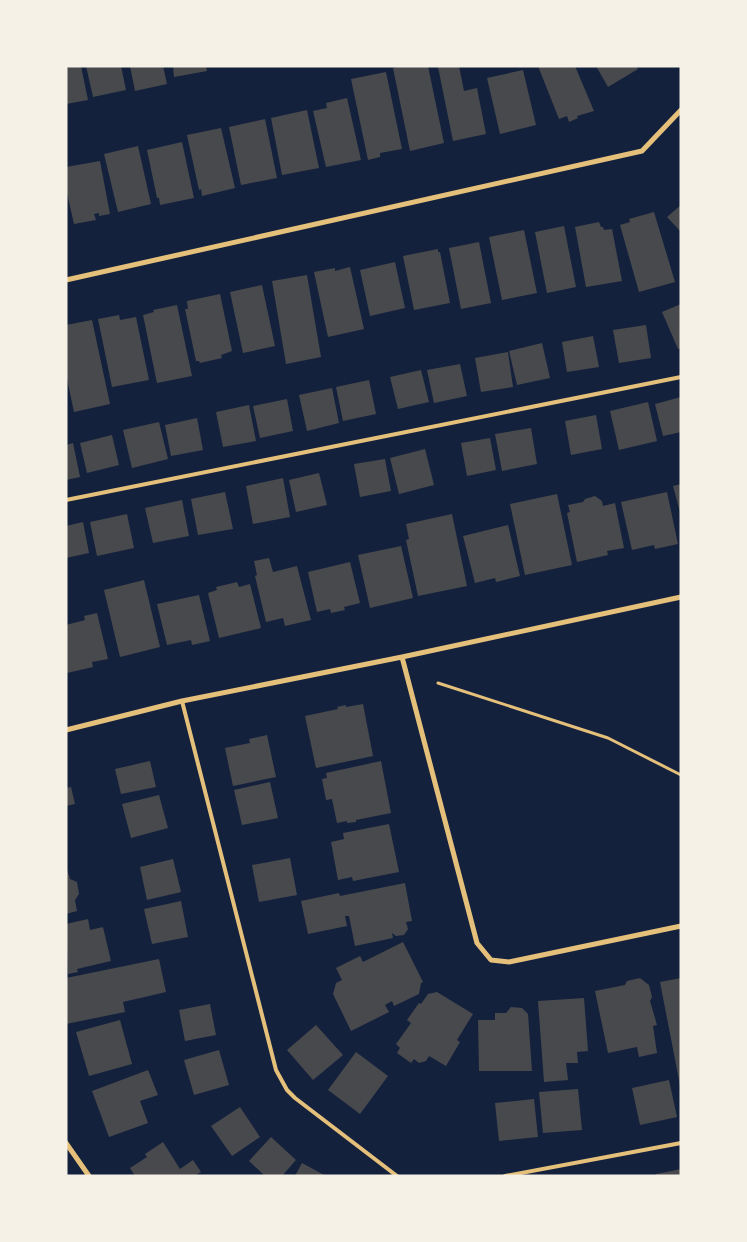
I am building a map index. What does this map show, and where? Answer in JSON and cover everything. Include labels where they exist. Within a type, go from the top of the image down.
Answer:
[{"type":"street","points":[[66,280],[642,151],[681,110]]},
{"type":"street","points":[[66,730],[182,701],[402,657],[681,597]]},
{"type":"street","points":[[402,657],[477,943],[491,960],[509,962],[681,926]]},
{"type":"street","points":[[66,1142],[89,1176]]},
{"type":"lane","points":[[66,500],[681,377]]},
{"type":"lane","points":[[182,701],[276,1070],[287,1090],[295,1098],[397,1176]]},
{"type":"lane","points":[[505,1176],[681,1143]]},
{"type":"path","points":[[438,683],[608,738],[681,775]]},
{"type":"building","points":[[81,66],[88,100],[66,104],[66,68]]},
{"type":"building","points":[[86,66],[121,66],[126,90],[93,97]]},
{"type":"building","points":[[130,66],[163,66],[167,84],[135,91]]},
{"type":"building","points":[[173,66],[206,66],[207,71],[174,77]]},
{"type":"building","points":[[428,66],[444,143],[410,151],[393,68]]},
{"type":"building","points":[[459,66],[464,91],[477,88],[486,134],[453,141],[438,67]]},
{"type":"building","points":[[538,66],[575,66],[594,111],[577,116],[578,118],[569,122],[567,116],[559,119]]},
{"type":"building","points":[[596,66],[636,66],[638,69],[608,87]]},
{"type":"building","points":[[523,70],[536,125],[500,134],[487,78]]},
{"type":"building","points":[[386,72],[402,149],[380,153],[380,157],[368,160],[351,79]]},
{"type":"building","points":[[347,98],[361,160],[326,167],[313,111],[327,108],[326,103]]},
{"type":"building","points":[[307,110],[319,168],[282,175],[271,118]]},
{"type":"building","points":[[265,119],[277,178],[241,185],[229,127]]},
{"type":"building","points":[[221,128],[235,188],[202,196],[187,135]]},
{"type":"building","points":[[182,142],[194,198],[160,205],[147,150]]},
{"type":"building","points":[[138,146],[151,204],[118,212],[104,154]]},
{"type":"building","points":[[100,161],[110,214],[99,216],[99,213],[94,214],[96,220],[74,224],[66,189],[66,167]]},
{"type":"building","points":[[681,205],[681,232],[667,217]]},
{"type":"building","points":[[654,212],[675,282],[639,292],[620,225],[630,222],[629,219]]},
{"type":"building","points":[[599,222],[604,230],[612,229],[622,281],[586,287],[575,227]]},
{"type":"building","points":[[564,226],[576,287],[547,293],[535,232]]},
{"type":"building","points":[[524,230],[537,293],[502,300],[489,237]]},
{"type":"building","points":[[479,242],[491,303],[461,309],[449,248]]},
{"type":"building","points":[[438,249],[450,303],[414,310],[403,256]]},
{"type":"building","points":[[395,262],[405,308],[370,316],[360,270]]},
{"type":"building","points":[[350,267],[364,329],[328,337],[314,272],[335,268],[335,271]]},
{"type":"building","points":[[307,275],[321,357],[286,364],[272,281]]},
{"type":"building","points":[[262,285],[275,346],[243,353],[230,292]]},
{"type":"building","points":[[220,294],[232,351],[221,355],[222,358],[200,363],[196,361],[185,309],[188,309],[187,301]]},
{"type":"building","points":[[681,304],[681,348],[678,349],[662,312]]},
{"type":"building","points":[[177,305],[192,376],[157,383],[143,315],[154,312],[153,310]]},
{"type":"building","points":[[119,315],[120,320],[136,317],[149,380],[112,387],[98,319]]},
{"type":"building","points":[[92,320],[110,404],[74,412],[66,374],[66,325]]},
{"type":"building","points":[[646,325],[651,358],[619,363],[613,330]]},
{"type":"building","points":[[593,336],[599,367],[567,372],[562,342]]},
{"type":"building","points":[[542,343],[550,378],[517,385],[509,351]]},
{"type":"building","points":[[508,352],[513,387],[481,392],[475,358]]},
{"type":"building","points":[[460,364],[467,396],[434,403],[427,370]]},
{"type":"building","points":[[421,370],[429,402],[398,409],[390,377]]},
{"type":"building","points":[[369,380],[376,414],[343,421],[336,387]]},
{"type":"building","points":[[332,388],[339,423],[307,431],[299,395]]},
{"type":"building","points":[[681,397],[681,432],[663,436],[655,404]]},
{"type":"building","points":[[287,399],[293,431],[260,438],[253,406]]},
{"type":"building","points":[[648,402],[657,441],[619,450],[610,411]]},
{"type":"building","points":[[249,405],[256,441],[223,447],[216,412]]},
{"type":"building","points":[[596,415],[602,449],[571,455],[565,421]]},
{"type":"building","points":[[197,418],[203,450],[171,456],[165,425]]},
{"type":"building","points":[[159,422],[168,459],[132,468],[123,430]]},
{"type":"building","points":[[531,428],[537,464],[502,471],[495,434]]},
{"type":"building","points":[[112,435],[119,465],[87,473],[80,443]]},
{"type":"building","points":[[490,438],[496,470],[467,476],[461,443]]},
{"type":"building","points":[[73,443],[80,477],[66,480],[66,445]]},
{"type":"building","points":[[425,449],[434,485],[399,494],[390,458]]},
{"type":"building","points":[[385,459],[391,491],[360,497],[354,464]]},
{"type":"building","points":[[319,473],[327,505],[296,512],[289,480]]},
{"type":"building","points":[[283,478],[290,517],[253,524],[246,486]]},
{"type":"building","points":[[681,484],[681,512],[680,512],[673,486]]},
{"type":"building","points":[[225,492],[233,529],[198,535],[191,499]]},
{"type":"building","points":[[667,492],[678,544],[655,549],[654,545],[632,550],[621,502]]},
{"type":"building","points":[[557,494],[572,565],[525,575],[510,504]]},
{"type":"building","points":[[595,496],[602,501],[603,506],[615,503],[624,548],[607,551],[608,555],[577,562],[567,513],[570,512],[568,505],[583,502],[585,499]]},
{"type":"building","points":[[182,500],[189,536],[153,543],[145,508]]},
{"type":"building","points":[[127,514],[134,548],[97,556],[90,522]]},
{"type":"building","points":[[452,514],[467,586],[418,596],[406,540],[409,539],[406,524]]},
{"type":"building","points":[[83,522],[89,553],[66,558],[66,526]]},
{"type":"building","points":[[508,525],[520,576],[496,582],[495,578],[475,583],[463,536]]},
{"type":"building","points":[[401,546],[413,598],[370,608],[358,555]]},
{"type":"building","points":[[269,558],[273,572],[297,566],[311,620],[285,626],[283,618],[266,622],[255,576],[257,575],[254,561]]},
{"type":"building","points":[[350,562],[360,603],[344,607],[345,610],[331,613],[330,609],[317,612],[308,572]]},
{"type":"building","points":[[144,580],[160,647],[120,657],[104,590]]},
{"type":"building","points":[[237,582],[239,587],[250,584],[261,628],[219,638],[208,593],[217,590],[216,587]]},
{"type":"building","points":[[199,595],[210,641],[192,645],[191,640],[167,645],[157,604]]},
{"type":"building","points":[[97,613],[108,659],[92,662],[93,667],[67,673],[66,625],[85,620],[84,616]]},
{"type":"building","points":[[363,704],[373,756],[316,768],[305,716],[338,709],[337,707],[346,705],[346,707]]},
{"type":"building","points":[[267,735],[276,777],[233,786],[225,748],[250,743],[249,739]]},
{"type":"building","points":[[150,761],[156,787],[121,794],[115,769]]},
{"type":"building","points":[[381,761],[391,813],[356,820],[356,822],[337,823],[332,799],[326,800],[322,779],[327,778],[326,773]]},
{"type":"building","points":[[270,782],[278,818],[242,825],[234,790]]},
{"type":"building","points":[[71,787],[75,804],[66,806],[66,788]]},
{"type":"building","points":[[159,795],[168,828],[131,838],[122,804]]},
{"type":"building","points":[[389,824],[399,872],[353,881],[352,877],[338,880],[331,842],[344,839],[343,833]]},
{"type":"building","points":[[290,858],[297,895],[259,902],[252,865]]},
{"type":"building","points":[[173,859],[181,892],[147,900],[140,867]]},
{"type":"building","points":[[66,866],[70,879],[77,882],[79,894],[75,900],[77,911],[66,914]]},
{"type":"building","points":[[405,883],[412,921],[406,922],[408,929],[404,935],[396,936],[392,933],[393,938],[355,946],[349,916],[345,916],[347,926],[308,934],[301,901],[339,893],[340,896]]},
{"type":"building","points":[[181,901],[188,937],[152,944],[144,909]]},
{"type":"building","points":[[88,919],[90,930],[103,927],[111,961],[77,969],[78,972],[68,974],[66,924]]},
{"type":"building","points":[[403,942],[423,982],[421,983],[419,994],[394,1006],[392,1001],[385,1005],[389,1012],[351,1031],[333,994],[336,983],[342,980],[336,968],[360,956],[363,962]]},
{"type":"building","points":[[159,959],[166,992],[123,1002],[125,1012],[66,1024],[66,978]]},
{"type":"building","points":[[640,978],[649,985],[652,997],[650,1001],[657,1025],[653,1026],[657,1053],[639,1057],[637,1047],[608,1053],[595,991],[625,985],[627,981]]},
{"type":"building","points":[[681,978],[681,1085],[680,1085],[660,982]]},
{"type":"building","points":[[437,992],[473,1014],[457,1040],[460,1042],[446,1066],[429,1056],[426,1061],[419,1063],[414,1059],[411,1063],[397,1053],[400,1048],[396,1044],[411,1023],[407,1020],[419,1003],[421,1004],[428,994]]},
{"type":"building","points":[[584,998],[588,1051],[577,1052],[578,1063],[566,1063],[568,1080],[544,1082],[538,1001]]},
{"type":"building","points":[[210,1004],[216,1035],[185,1041],[179,1010]]},
{"type":"building","points":[[511,1007],[522,1008],[528,1014],[532,1071],[479,1071],[478,1020],[495,1020],[495,1013],[506,1013]]},
{"type":"building","points":[[120,1020],[132,1064],[89,1076],[76,1032]]},
{"type":"building","points":[[316,1025],[343,1055],[313,1080],[287,1050]]},
{"type":"building","points":[[219,1050],[229,1085],[194,1095],[184,1060]]},
{"type":"building","points":[[356,1052],[388,1076],[360,1114],[328,1090]]},
{"type":"building","points":[[148,1070],[158,1095],[140,1101],[148,1123],[109,1137],[92,1091]]},
{"type":"building","points":[[669,1080],[677,1117],[640,1125],[632,1088]]},
{"type":"building","points":[[578,1089],[582,1130],[543,1133],[539,1092]]},
{"type":"building","points":[[534,1099],[538,1137],[499,1141],[495,1103]]},
{"type":"building","points":[[240,1107],[260,1137],[232,1156],[211,1126]]},
{"type":"building","points":[[271,1137],[296,1160],[282,1176],[265,1176],[249,1161]]},
{"type":"building","points":[[163,1142],[180,1169],[193,1160],[201,1172],[194,1176],[135,1176],[130,1168],[147,1157],[145,1154]]},
{"type":"building","points":[[302,1163],[326,1176],[295,1176]]},
{"type":"building","points":[[681,1169],[681,1176],[656,1176],[656,1174]]}]
